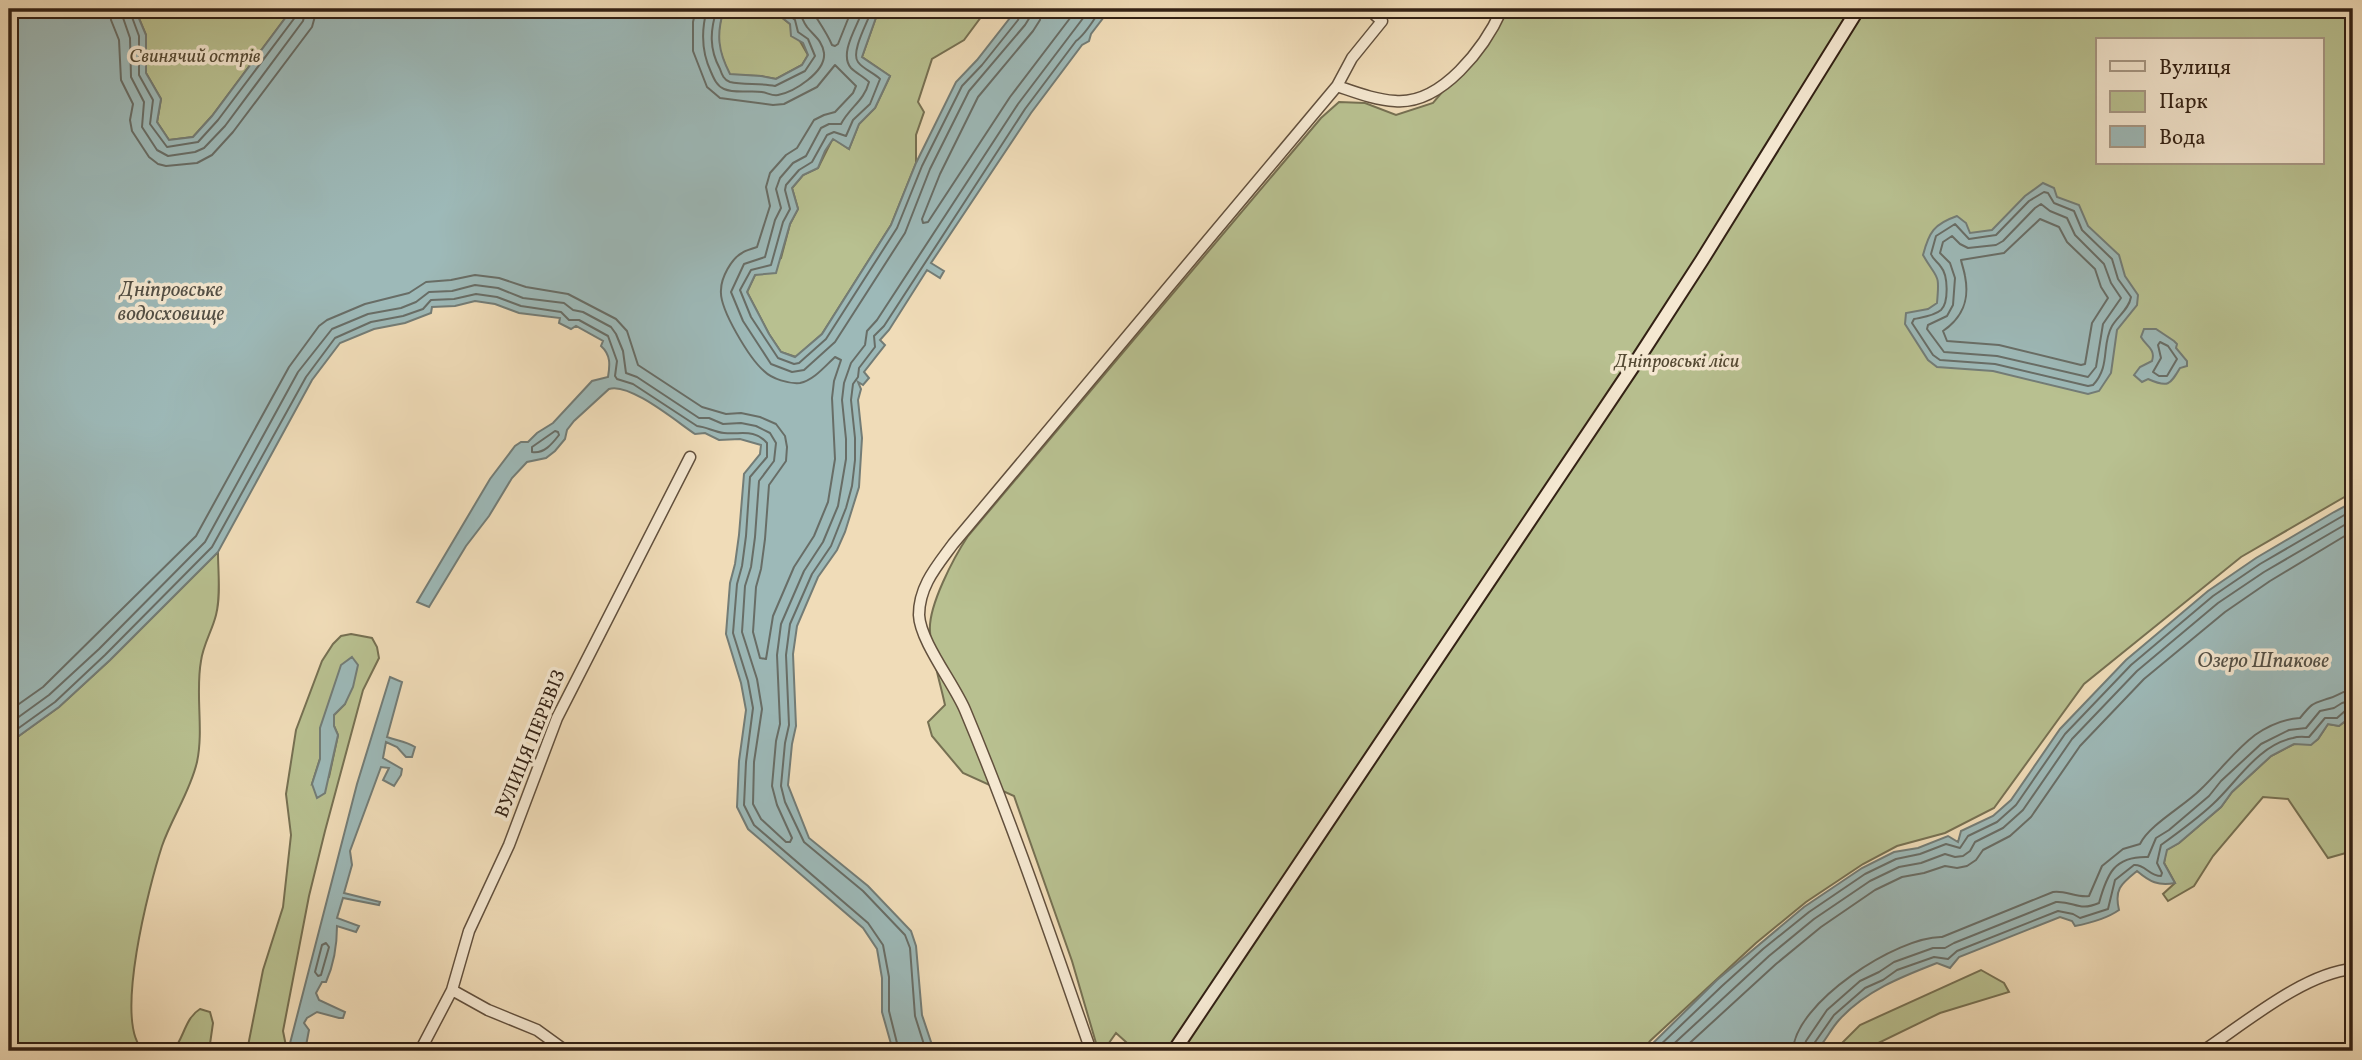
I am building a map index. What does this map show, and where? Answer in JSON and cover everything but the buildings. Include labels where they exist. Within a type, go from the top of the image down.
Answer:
[{"type":"main road","points":[[1174,1051],[1621,384],[1702,260],[1858,9]]},
{"type":"street","points":[[1337,86],[1398,102],[1418,98],[1440,87],[1458,73],[1502,9]]},
{"type":"street","points":[[1091,1051],[999,790],[964,706],[926,640],[919,617],[922,591],[953,544],[1337,86],[1352,58],[1381,22],[1374,15]]},
{"type":"street","name":"ВУЛИЦЯ ПЕРЕВІЗ","points":[[421,1051],[452,990],[469,931],[509,845],[557,718],[690,457]]},
{"type":"street","points":[[2203,1051],[2282,997],[2323,975],[2353,969]]},
{"type":"street","points":[[452,990],[488,1010],[537,1030],[566,1051]]},
{"type":"green space","name":"Свинячий острів","points":[[135,9],[292,9],[212,116],[193,137],[169,140],[157,122],[161,99],[146,73],[146,35]]},
{"type":"green space","points":[[724,9],[775,9],[775,12],[790,24],[808,55],[802,65],[776,79],[730,75],[722,58],[719,42],[719,27]]},
{"type":"green space","points":[[879,9],[987,9],[964,40],[932,59],[918,102],[924,112],[916,135],[916,163],[891,225],[822,334],[796,357],[781,352],[747,292],[755,275],[781,258],[790,224],[798,209],[792,188],[803,175],[818,168],[833,138],[849,149],[859,124],[875,108],[890,76],[862,57]]},
{"type":"green space","name":"Дніпровські ліси","points":[[1507,9],[2353,9],[2353,492],[2241,557],[2084,684],[1994,808],[1945,833],[1897,846],[1863,864],[1806,902],[1756,943],[1650,1041],[1643,1051],[1136,1051],[1116,1033],[1104,1050],[1096,1043],[1072,961],[1014,796],[963,773],[932,736],[928,722],[945,705],[930,631],[937,595],[968,536],[1321,118],[1339,102],[1365,103],[1396,115],[1433,103],[1499,25]]},
{"type":"green space","points":[[218,552],[218,608],[199,673],[200,737],[197,762],[162,846],[136,953],[132,1013],[135,1036],[144,1051],[9,1051],[9,743],[59,707]]},
{"type":"green space","points":[[351,634],[372,638],[379,658],[363,690],[309,896],[283,1031],[287,1051],[247,1051],[263,970],[283,907],[291,835],[286,794],[296,730],[322,661],[341,636]],"holes":[[[352,657],[345,704],[334,715],[334,726],[338,735],[329,777],[312,784]]]},
{"type":"green space","points":[[2353,715],[2353,851],[2328,858],[2288,799],[2263,797],[2213,856],[2194,886],[2168,901],[2163,894],[2175,883],[2164,863],[2166,850],[2179,843],[2221,807],[2232,792],[2271,756],[2294,744],[2311,744],[2328,724],[2339,726]]},
{"type":"green space","points":[[1981,970],[2004,983],[2009,992],[1940,1013],[1862,1051],[1834,1051],[1860,1025]]},
{"type":"green space","points":[[200,1009],[210,1012],[213,1023],[209,1051],[173,1051],[191,1018]]},
{"type":"water","name":"Дніпровське водосховище","points":[[9,9],[135,9],[146,35],[146,73],[161,99],[157,122],[169,140],[193,137],[212,116],[292,9],[724,9],[720,42],[730,74],[776,79],[802,65],[808,55],[803,43],[791,36],[790,24],[775,12],[775,9],[879,9],[862,57],[890,76],[875,108],[859,124],[849,149],[833,139],[818,168],[803,175],[792,188],[798,209],[790,224],[776,273],[755,275],[747,292],[781,352],[795,357],[822,334],[891,225],[916,163],[956,82],[1017,9],[1110,9],[1091,34],[1089,41],[1082,45],[1031,113],[931,263],[944,271],[940,278],[927,270],[880,340],[885,345],[864,372],[869,378],[863,385],[858,382],[861,389],[858,400],[862,438],[859,487],[837,550],[818,577],[797,626],[793,654],[796,726],[788,785],[809,838],[868,886],[911,931],[916,946],[922,1015],[934,1051],[893,1051],[882,1012],[882,978],[877,949],[863,928],[748,829],[737,807],[739,761],[746,710],[726,634],[744,474],[760,454],[761,445],[740,439],[719,440],[705,433],[695,434],[640,397],[618,388],[609,389],[574,421],[555,451],[546,458],[527,462],[512,478],[429,607],[417,602],[490,479],[515,446],[528,442],[553,423],[592,381],[608,377],[609,360],[601,346],[603,341],[576,326],[571,329],[559,323],[560,318],[519,313],[495,304],[475,301],[455,306],[432,307],[431,313],[405,323],[374,329],[340,343],[312,380],[218,552],[59,707],[9,743]]},
{"type":"water","points":[[2043,183],[2054,188],[2057,197],[2079,205],[2088,226],[2119,255],[2125,276],[2138,295],[2137,305],[2117,330],[2111,373],[2099,391],[2088,394],[1993,371],[1937,367],[1928,360],[1905,324],[1906,313],[1928,309],[1937,303],[1938,280],[1923,255],[1934,230],[1943,222],[1957,216],[1966,223],[1970,233],[1992,230],[2025,196]]},
{"type":"water","points":[[2144,329],[2156,329],[2174,341],[2176,348],[2187,361],[2187,366],[2180,368],[2168,383],[2148,379],[2142,382],[2134,375],[2140,367],[2152,361],[2153,357],[2152,351],[2141,337]]},
{"type":"water","name":"Озеро Шпакове","points":[[2353,502],[2353,715],[2339,726],[2328,724],[2311,745],[2294,744],[2271,756],[2232,792],[2221,807],[2167,850],[2164,863],[2175,883],[2154,882],[2137,871],[2120,888],[2117,897],[2119,910],[2109,916],[2075,926],[2072,921],[2060,917],[1959,957],[1950,968],[1937,963],[1897,980],[1872,993],[1849,1010],[1816,1051],[1645,1051],[1717,980],[1804,907],[1862,868],[1894,852],[1918,848],[1948,836],[1958,842],[1961,831],[1993,816],[2011,800],[2060,729],[2126,660],[2208,591],[2256,558]]},
{"type":"water","points":[[352,657],[358,665],[353,687],[345,704],[334,715],[334,726],[338,735],[325,793],[317,798],[312,784],[320,759],[320,728],[341,665]]},
{"type":"water","points":[[390,677],[402,682],[387,737],[415,747],[412,757],[406,757],[397,747],[386,742],[383,758],[402,769],[401,775],[394,786],[383,780],[389,768],[381,767],[350,851],[352,865],[344,893],[380,902],[379,905],[343,898],[337,918],[359,926],[356,932],[337,926],[331,968],[326,982],[322,982],[316,993],[319,1000],[345,1012],[343,1018],[317,1012],[307,1018],[304,1023],[309,1030],[305,1051],[288,1051],[357,784]]}]
